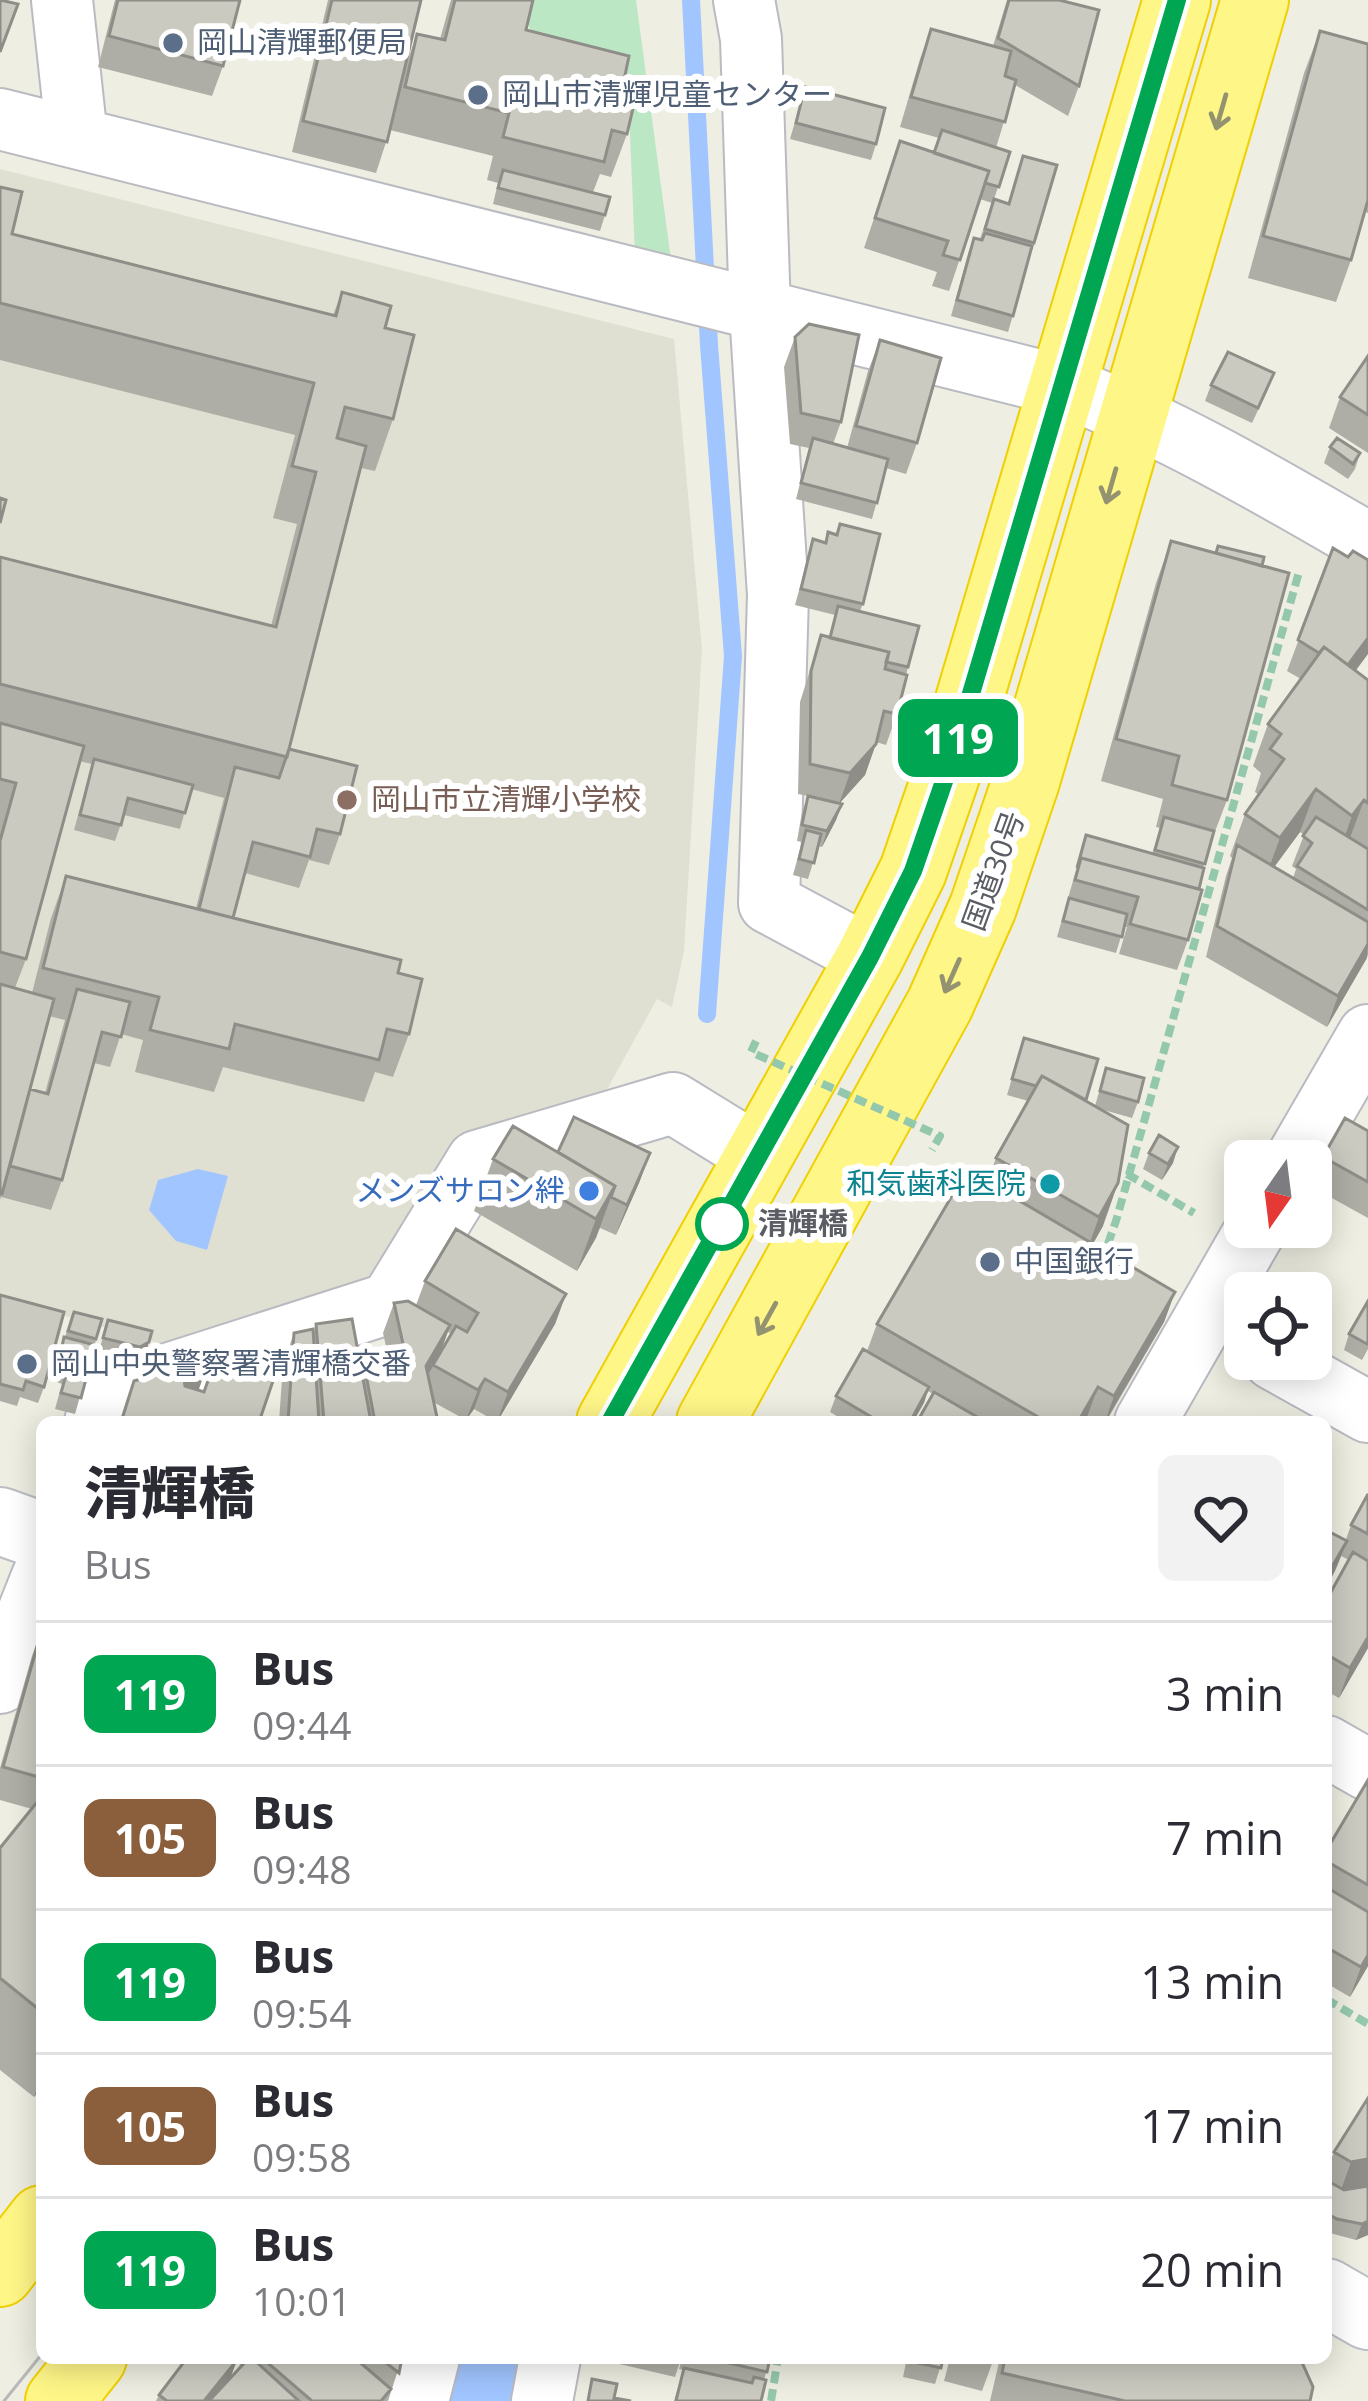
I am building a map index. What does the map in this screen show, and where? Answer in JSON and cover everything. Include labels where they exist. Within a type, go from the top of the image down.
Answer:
[{"type":"highway","points":[[613,1416],[870,957],[913,871],[951,761],[1177,0]]},
{"type":"highway","name":"国道30号","points":[[729,1415],[940,1004],[983,907],[1026,781],[1255,0]]},
{"type":"highway","points":[[0,2273],[36,2227]]},
{"type":"highway","points":[[59,2401],[88,2364]]},
{"type":"street","points":[[62,0],[77,138]]},
{"type":"street","points":[[744,0],[752,39],[750,309],[778,596],[769,903],[870,957]]},
{"type":"street","points":[[0,118],[1063,386],[1207,449],[1368,543]]},
{"type":"street","points":[[1307,1140],[1368,1035]]},
{"type":"street","points":[[96,1416],[105,1394],[390,1303],[477,1161],[673,1103],[759,1156]]},
{"type":"street","points":[[1150,1416],[1224,1332]]},
{"type":"street","points":[[1311,1380],[1368,1412]]},
{"type":"street","points":[[0,1521],[36,1534]]},
{"type":"street","points":[[0,1684],[36,1592]]},
{"type":"street","points":[[1332,1749],[1368,1770]]},
{"type":"street","points":[[1332,2295],[1368,2316]]},
{"type":"street","points":[[418,2401],[427,2364]]},
{"type":"street","points":[[542,2401],[549,2364]]},
{"type":"path","points":[[1097,1274],[1116,1221],[1316,512]]},
{"type":"path","points":[[756,1041],[751,1052],[940,1136],[932,1150]]},
{"type":"path","points":[[1127,1174],[1224,1222]]},
{"type":"path","points":[[1332,2003],[1368,2024]]},
{"type":"path","points":[[771,2401],[777,2364]]},
{"type":"shaded area","name":"岡山市立清輝小学校","points":[[0,169],[674,339],[702,649],[684,951],[672,1007],[657,999],[605,1093],[464,1134],[374,1288],[172,1347],[0,1297]]},
{"type":"green space","points":[[452,0],[636,0],[671,260],[635,255],[628,86],[537,61],[528,21]]},
{"type":"water","points":[[198,1169],[228,1176],[207,1250],[176,1241],[149,1210],[158,1180]]},
{"type":"water","points":[[454,2364],[517,2364],[510,2401],[445,2401]]},
{"type":"building","points":[[0,0],[18,4],[0,52]]},
{"type":"building","points":[[118,0],[240,0],[223,66],[109,36]]},
{"type":"building","points":[[332,0],[421,0],[387,142],[303,121]]},
{"type":"building","points":[[455,0],[533,0],[526,30],[629,56],[624,80],[639,83],[627,134],[612,130],[604,162],[503,137],[509,113],[405,87],[417,34],[445,40]]},
{"type":"building","points":[[1009,0],[1059,0],[1099,10],[1079,86],[998,38]]},
{"type":"building","points":[[931,29],[1011,51],[1005,76],[1016,80],[1005,122],[911,97]]},
{"type":"building","points":[[1320,31],[1368,44],[1368,200],[1351,260],[1263,236]]},
{"type":"building","points":[[805,87],[885,108],[876,144],[796,123]]},
{"type":"building","points":[[942,130],[1010,152],[999,187],[985,183],[989,171],[934,153]]},
{"type":"building","points":[[900,141],[989,171],[960,260],[943,255],[948,241],[875,218]]},
{"type":"building","points":[[1023,156],[1057,165],[1034,243],[985,229],[994,199],[1009,204]]},
{"type":"building","points":[[503,170],[610,197],[605,215],[498,188]]},
{"type":"building","points":[[0,187],[22,192],[12,234],[336,316],[342,292],[391,306],[385,328],[414,335],[393,419],[345,407],[337,438],[366,446],[287,757],[0,684],[0,557],[276,627],[316,472],[292,466],[314,383],[0,303]]},
{"type":"building","points":[[985,233],[1032,246],[1013,316],[957,300],[974,238],[982,240]]},
{"type":"building","points":[[809,324],[859,335],[841,422],[801,413],[795,337]]},
{"type":"building","points":[[880,340],[941,358],[917,443],[856,426]]},
{"type":"building","points":[[1228,352],[1274,373],[1258,408],[1211,385]]},
{"type":"building","points":[[1368,356],[1368,415],[1340,397]]},
{"type":"building","points":[[813,438],[888,459],[877,503],[801,483]]},
{"type":"building","points":[[1337,438],[1360,453],[1353,464],[1330,447]]},
{"type":"building","points":[[840,524],[880,534],[863,604],[801,589],[813,539],[826,543],[828,532],[837,535]]},
{"type":"building","points":[[1171,541],[1289,573],[1227,800],[1172,785],[1179,756],[1116,739]]},
{"type":"building","points":[[1218,546],[1264,557],[1262,566],[1216,553]]},
{"type":"building","points":[[1333,548],[1348,557],[1353,551],[1368,560],[1368,638],[1348,665],[1324,647],[1319,653],[1298,640]]},
{"type":"building","points":[[838,606],[919,626],[908,667],[886,662],[889,652],[830,638]]},
{"type":"building","points":[[821,635],[889,652],[885,669],[907,675],[897,714],[884,711],[876,744],[850,773],[810,764],[811,671]]},
{"type":"building","points":[[1324,647],[1368,680],[1368,803],[1364,800],[1352,816],[1316,789],[1280,838],[1245,814],[1284,759],[1270,749],[1281,734],[1268,724]]},
{"type":"building","points":[[0,723],[84,746],[26,959],[0,952],[0,841],[16,783],[0,779]]},
{"type":"building","points":[[289,749],[357,766],[340,834],[317,829],[310,857],[253,842],[233,918],[199,909],[235,767],[279,778]]},
{"type":"building","points":[[94,759],[193,785],[185,813],[128,798],[121,825],[80,815]]},
{"type":"building","points":[[808,796],[842,804],[827,831],[802,825]]},
{"type":"building","points":[[1164,817],[1214,831],[1205,864],[1155,850]]},
{"type":"building","points":[[1316,817],[1368,849],[1368,910],[1297,866],[1312,843],[1303,836]]},
{"type":"building","points":[[806,830],[821,834],[814,863],[799,859]]},
{"type":"building","points":[[1086,835],[1204,868],[1199,889],[1081,858],[1077,868]]},
{"type":"building","points":[[1237,845],[1368,922],[1368,944],[1338,996],[1217,926]]},
{"type":"building","points":[[1081,858],[1202,890],[1188,940],[1130,924],[1138,897],[1075,880]]},
{"type":"building","points":[[66,876],[401,960],[398,973],[422,979],[409,1034],[387,1029],[379,1060],[235,1024],[229,1049],[150,1030],[159,997],[43,968]]},
{"type":"building","points":[[1069,898],[1127,914],[1122,937],[1063,921]]},
{"type":"building","points":[[0,984],[54,999],[2,1194],[0,1194]]},
{"type":"building","points":[[77,989],[130,1002],[121,1037],[102,1032],[62,1180],[10,1166],[30,1089],[48,1094]]},
{"type":"building","points":[[1024,1038],[1098,1059],[1086,1100],[1042,1076],[1036,1086],[1012,1079]]},
{"type":"building","points":[[1106,1068],[1144,1078],[1138,1102],[1100,1091]]},
{"type":"building","points":[[1042,1076],[1128,1125],[1118,1183],[1099,1217],[996,1158]]},
{"type":"building","points":[[574,1117],[650,1153],[627,1205],[611,1197],[615,1186],[558,1152]]},
{"type":"building","points":[[1345,1118],[1368,1131],[1368,1182],[1332,1162],[1332,1141]]},
{"type":"building","points":[[513,1126],[615,1186],[596,1219],[493,1159]]},
{"type":"building","points":[[1159,1135],[1178,1147],[1168,1164],[1149,1153]]},
{"type":"building","name":"中国銀行","points":[[967,1170],[1175,1292],[1114,1396],[1098,1387],[1081,1416],[1037,1416],[877,1324]]},
{"type":"building","points":[[456,1229],[566,1294],[508,1392],[485,1379],[478,1390],[433,1365],[456,1326],[467,1332],[478,1313],[425,1281]]},
{"type":"building","points":[[0,1295],[64,1312],[44,1387],[26,1381],[23,1390],[0,1384]]},
{"type":"building","points":[[408,1301],[450,1325],[426,1366],[437,1416],[374,1416],[363,1359],[405,1353],[394,1303]]},
{"type":"building","points":[[1368,1301],[1368,1343],[1367,1344],[1349,1334]]},
{"type":"building","points":[[74,1312],[102,1319],[96,1339],[68,1331]]},
{"type":"building","points":[[352,1319],[370,1416],[324,1416],[316,1324]]},
{"type":"building","points":[[108,1320],[152,1331],[149,1342],[140,1347],[103,1338]]},
{"type":"building","points":[[313,1329],[319,1416],[288,1416],[294,1333]]},
{"type":"building","points":[[64,1337],[95,1345],[81,1398],[61,1393],[68,1368],[58,1365]]},
{"type":"building","points":[[863,1349],[929,1387],[913,1416],[870,1416],[836,1396]]},
{"type":"building","points":[[216,1358],[274,1378],[261,1416],[123,1416],[134,1381],[201,1360],[205,1372],[184,1379],[185,1386],[204,1392]]},
{"type":"building","points":[[934,1392],[976,1416],[920,1416]]},
{"type":"building","points":[[1368,1494],[1368,1534],[1351,1525]]},
{"type":"building","points":[[1332,1533],[1347,1541],[1332,1567]]},
{"type":"building","points":[[1353,1552],[1368,1561],[1368,1637],[1350,1668],[1332,1658],[1332,1590]]},
{"type":"building","points":[[36,1650],[36,1776],[3,1767]]},
{"type":"building","points":[[1368,1780],[1368,1885],[1332,1864],[1332,1841]]},
{"type":"building","points":[[36,1803],[36,2007],[0,1978],[0,1848]]},
{"type":"building","points":[[1332,1891],[1368,1912],[1368,1955],[1361,1967],[1332,1950]]},
{"type":"building","points":[[1368,2098],[1368,2159],[1351,2162],[1334,2152]]},
{"type":"building","points":[[1332,2183],[1344,2190],[1368,2186],[1368,2221],[1332,2216]]},
{"type":"building","points":[[182,2364],[234,2364],[204,2401],[167,2401],[159,2395]]},
{"type":"building","points":[[243,2364],[259,2364],[299,2401],[209,2401]]},
{"type":"building","points":[[269,2364],[362,2364],[391,2389],[381,2401],[312,2401]]},
{"type":"building","points":[[733,2364],[769,2364],[767,2372]]},
{"type":"building","points":[[1004,2364],[1303,2364],[1313,2387],[1310,2401],[1125,2401],[1002,2373]]},
{"type":"building","points":[[684,2368],[752,2383],[754,2377],[766,2380],[761,2401],[676,2401]]},
{"type":"building","points":[[592,2379],[617,2384],[614,2398],[631,2401],[588,2401]]},
{"type":"waterway","points":[[691,0],[709,345],[733,656],[707,1014]]},
{"type":"tram line","points":[[4,2401],[36,2361]]},
{"type":"bus line","name":"119","points":[[613,1416],[870,957],[913,871],[951,761],[1177,0]]},
{"type":"place","name":"岡山清輝郵便局","points":[[173,43]]},
{"type":"place","name":"岡山市清輝児童センター","points":[[478,95]]},
{"type":"place","name":"岡山市立清輝小学校","points":[[347,800]]},
{"type":"place","name":"和気歯科医院","points":[[1050,1184]]},
{"type":"place","name":"メンズサロン絆","points":[[589,1191]]},
{"type":"place","name":"清輝橋","points":[[722,1224]]},
{"type":"place","name":"中国銀行","points":[[990,1262]]},
{"type":"place","name":"岡山中央警察署清輝橋交番","points":[[27,1364]]}]
